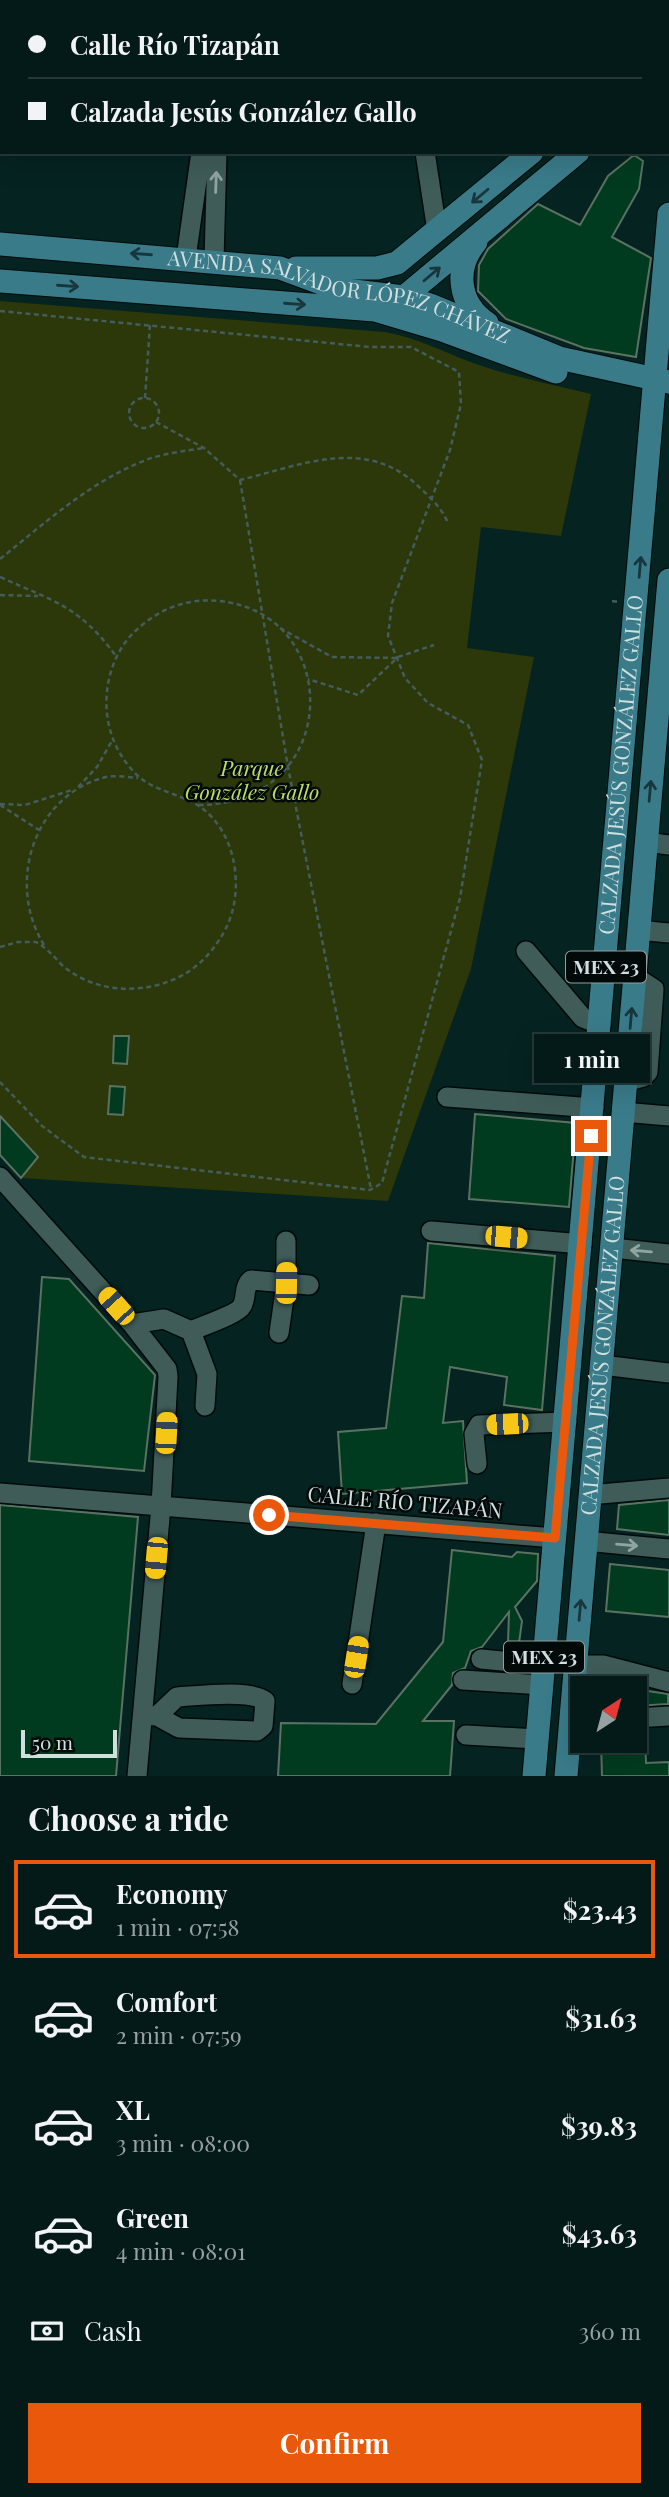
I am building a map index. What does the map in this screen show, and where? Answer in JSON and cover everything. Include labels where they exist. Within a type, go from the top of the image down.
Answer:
[{"type":"main road","points":[[280,268],[388,267],[437,231],[530,154]]},
{"type":"main road","points":[[375,310],[404,297],[576,154]]},
{"type":"main road","points":[[504,213],[473,245],[466,260],[462,286],[464,299],[470,309],[507,337]]},
{"type":"main road","name":"CALZADA JESÚS GONZÁLEZ GALLO","points":[[534,1776],[601,1025],[662,388],[669,214]]},
{"type":"main road","name":"AVENIDA SALVADOR LÓPEZ CHÁVEZ","points":[[0,244],[214,260],[280,268],[337,289],[404,297],[582,365],[662,388]]},
{"type":"main road","name":"AVENIDA SALVADOR LÓPEZ CHÁVEZ","points":[[0,281],[375,310],[442,330],[562,374],[662,388]]},
{"type":"main road","name":"CALZADA JESÚS GONZÁLEZ GALLO","points":[[575,1676],[646,842],[661,753],[669,580]]},
{"type":"main road","points":[[575,1324],[612,1252]]},
{"type":"main road","name":"CALZADA JESÚS GONZÁLEZ GALLO","points":[[566,1776],[570,1754]]},
{"type":"street","points":[[186,258],[201,154]]},
{"type":"street","points":[[214,260],[217,154]]},
{"type":"street","points":[[425,154],[437,231]]},
{"type":"street","points":[[192,216],[215,218]]},
{"type":"street","points":[[646,842],[669,845]]},
{"type":"street","points":[[638,930],[669,933]]},
{"type":"street","points":[[526,951],[583,1018],[601,1025]]},
{"type":"street","points":[[447,1097],[594,1108]]},
{"type":"street","points":[[623,1112],[669,1116]]},
{"type":"street","points":[[0,1177],[132,1324],[166,1369],[168,1377],[150,1716],[137,1776]]},
{"type":"street","points":[[431,1231],[582,1244]]},
{"type":"street","points":[[279,1334],[286,1283],[286,1241]]},
{"type":"street","points":[[612,1252],[669,1254]]},
{"type":"street","points":[[191,1331],[222,1316],[236,1314],[243,1306],[248,1281],[309,1285]]},
{"type":"street","points":[[132,1324],[164,1319],[191,1331],[206,1374],[205,1406]]},
{"type":"street","points":[[602,1365],[669,1373]]},
{"type":"street","points":[[477,1464],[474,1434],[479,1425],[567,1422]]},
{"type":"street","points":[[590,1495],[669,1488]]},
{"type":"street","name":"CALLE RÍO TIZAPÁN","points":[[0,1493],[555,1538]]},
{"type":"street","points":[[352,1684],[376,1523]]},
{"type":"street","points":[[586,1541],[669,1549]]},
{"type":"street","points":[[481,1659],[543,1675]]},
{"type":"street","points":[[575,1665],[603,1665],[669,1682]]},
{"type":"street","points":[[463,1680],[543,1675]]},
{"type":"street","points":[[228,1695],[258,1697],[265,1701],[263,1726],[257,1731],[178,1728],[150,1716],[177,1697],[228,1695]]},
{"type":"street","points":[[648,1717],[669,1716]]},
{"type":"street","points":[[466,1735],[537,1739]]},
{"type":"path","points":[[0,311],[370,347],[411,347],[459,372],[461,404],[450,450],[392,603],[388,636],[405,678],[428,703],[468,725],[482,760],[460,898],[382,1183],[371,1189],[84,1157],[42,1126],[0,1082]]},
{"type":"path","points":[[145,398],[150,324]]},
{"type":"path","points":[[145,398],[157,404],[159,413],[156,422],[143,428],[131,419],[131,405],[145,398]]},
{"type":"path","points":[[156,422],[204,448],[240,480],[288,767],[371,1189]]},
{"type":"path","points":[[0,559],[38,526],[98,484],[148,459],[204,448]]},
{"type":"path","points":[[240,480],[332,458],[369,457],[397,468],[432,500],[449,523]]},
{"type":"path","points":[[0,577],[80,615],[116,657]]},
{"type":"path","points":[[0,595],[41,596]]},
{"type":"path","points":[[139,778],[122,758],[113,739],[106,708],[108,682],[116,657],[139,627],[154,615],[180,604],[208,600],[227,602],[262,615],[332,657],[397,658],[434,645]]},
{"type":"path","points":[[197,805],[238,801],[274,782],[301,748],[309,725],[311,702],[308,678],[297,650],[277,626]]},
{"type":"path","points":[[308,678],[358,695],[397,658]]},
{"type":"path","points":[[46,948],[29,915],[24,881],[29,855],[39,830],[97,767],[113,739]]},
{"type":"path","points":[[0,804],[25,805],[108,776],[139,778],[197,805],[215,822],[228,845],[235,866],[236,893],[230,919],[215,948],[198,966],[170,983],[136,990],[106,987],[64,967],[46,948],[36,942],[18,942],[0,947]]},
{"type":"path","points":[[0,804],[39,830]]},
{"type":"green space","name":"Parque González Gallo","points":[[0,301],[385,332],[421,342],[490,369],[591,394],[561,536],[481,527],[467,648],[534,657],[471,969],[388,1201],[21,1178],[0,1155]]},
{"type":"building","points":[[634,155],[643,161],[639,189],[612,237],[651,258],[636,357],[584,348],[506,319],[478,291],[479,265],[488,249],[538,204],[580,225],[608,176]]},
{"type":"building","points":[[114,1036],[129,1036],[127,1064],[113,1063]]},
{"type":"building","points":[[110,1086],[125,1087],[123,1115],[108,1114]]},
{"type":"building","points":[[475,1114],[576,1123],[569,1207],[469,1199]]},
{"type":"building","points":[[0,1116],[38,1157],[21,1178],[0,1155]]},
{"type":"building","points":[[428,1243],[555,1256],[542,1410],[504,1405],[507,1377],[450,1367],[443,1423],[463,1421],[467,1483],[342,1494],[338,1432],[386,1428],[402,1296],[424,1298]]},
{"type":"building","points":[[42,1277],[69,1279],[155,1375],[144,1471],[29,1461]]},
{"type":"building","points":[[669,1500],[669,1535],[617,1529],[619,1505]]},
{"type":"building","points":[[0,1505],[138,1517],[116,1776],[0,1776]]},
{"type":"building","points":[[452,1550],[512,1557],[517,1552],[538,1554],[537,1581],[515,1607],[522,1621],[519,1643],[508,1644],[509,1612],[482,1647],[471,1651],[465,1668],[453,1673],[452,1685],[423,1721],[454,1721],[450,1776],[278,1776],[281,1723],[376,1724],[443,1642]]},
{"type":"building","points":[[610,1564],[669,1570],[669,1617],[606,1611]]},
{"type":"building","points":[[648,1691],[668,1694],[668,1704],[648,1705]]},
{"type":"building","points":[[601,1754],[646,1754],[646,1763],[669,1762],[669,1776],[602,1776]]},
{"type":"route","points":[[269,1515],[555,1538],[591,1136]]}]
